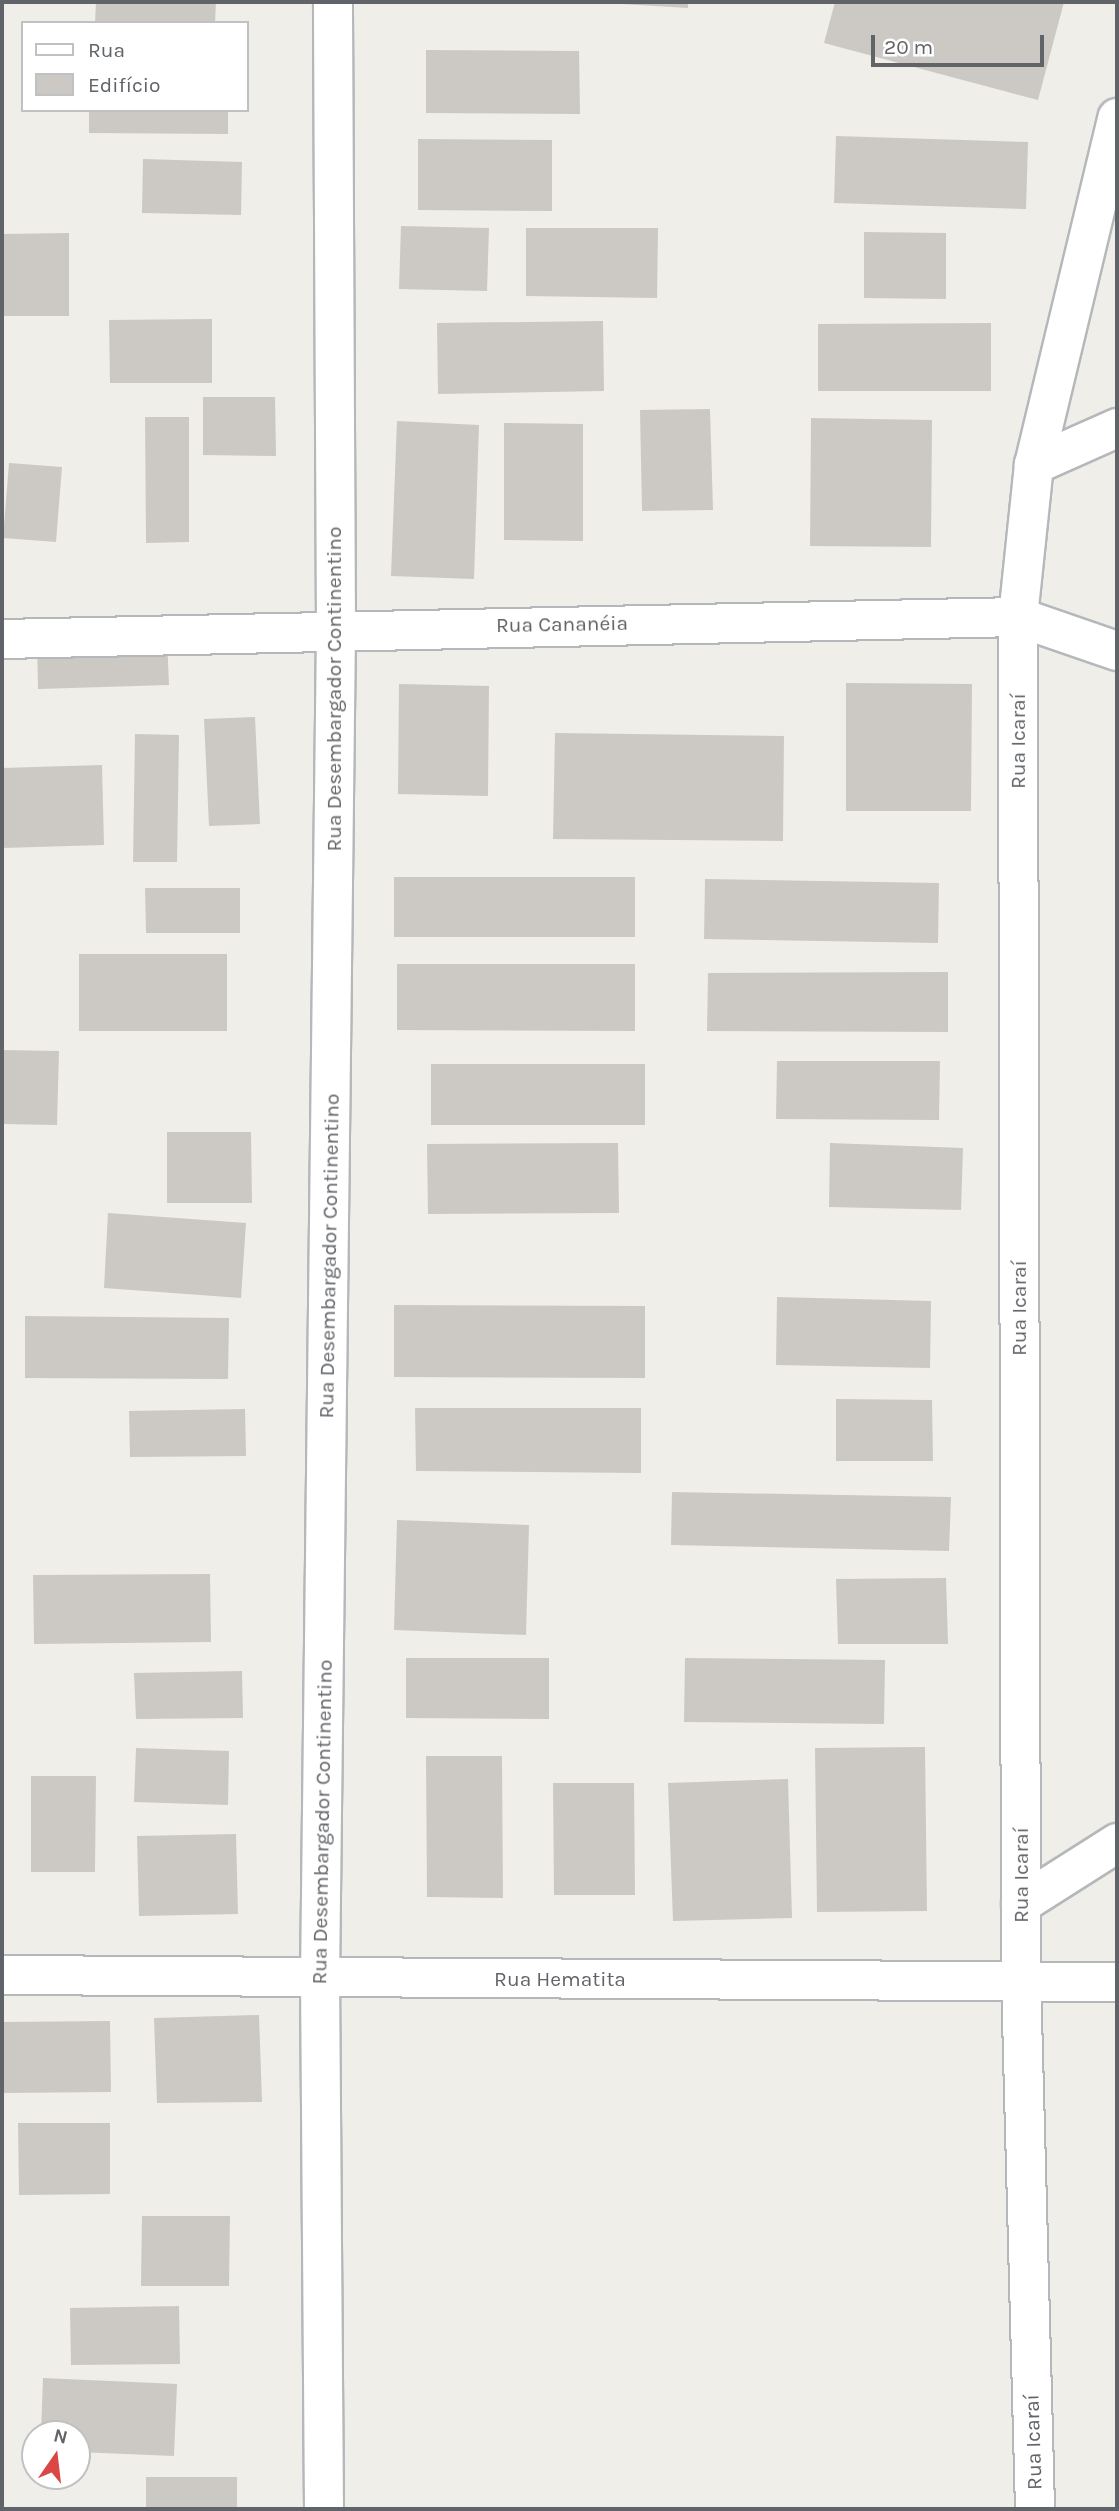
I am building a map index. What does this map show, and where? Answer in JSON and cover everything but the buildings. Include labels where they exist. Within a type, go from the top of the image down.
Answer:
[{"type":"street","name":"Rua Desembargador Continentino","points":[[324,2509],[320,1979],[336,627],[333,2]]},
{"type":"street","name":"Rua Icaraí","points":[[1035,2509],[1021,1979],[1018,617],[1034,465],[1117,118]]},
{"type":"street","points":[[1034,465],[1117,428]]},
{"type":"street","name":"Rua Cananéia","points":[[2,639],[336,627],[1018,617],[1117,651]]},
{"type":"street","points":[[1021,1904],[1117,1843]]},
{"type":"street","name":"Rua Hematita","points":[[2,1975],[320,1979],[1021,1979],[1117,1982]]}]
